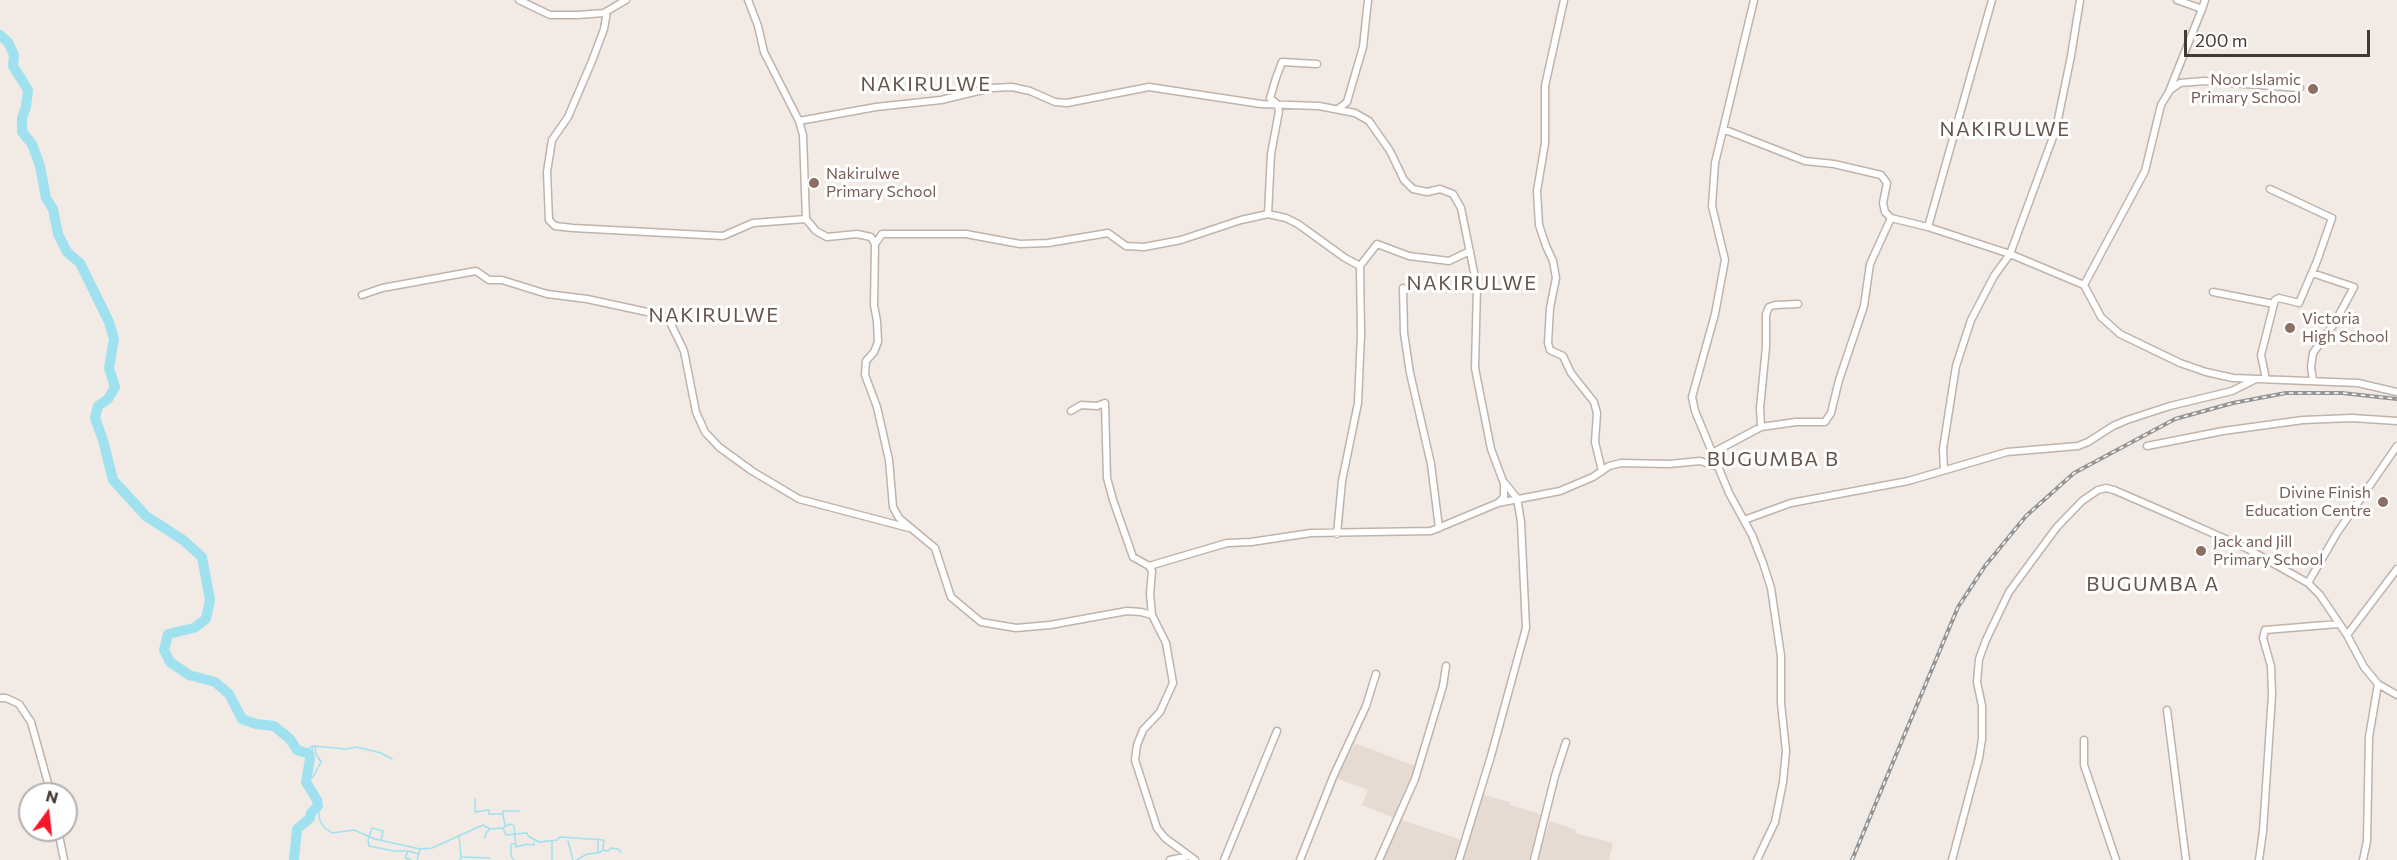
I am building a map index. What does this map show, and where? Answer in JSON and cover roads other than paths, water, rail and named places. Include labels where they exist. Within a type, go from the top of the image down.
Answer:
[{"type":"street","points":[[519,0],[550,15],[578,15],[607,11],[626,0]]},
{"type":"street","points":[[748,0],[758,26],[764,52],[799,121],[803,135],[806,219],[816,231],[827,237],[858,234],[871,237],[875,244],[873,305],[877,321],[878,342],[874,352],[866,361],[865,375],[877,407],[889,460],[893,507],[899,518],[935,548],[951,597],[981,622],[1016,628],[1050,625],[1127,612],[1152,615]]},
{"type":"street","points":[[1338,109],[1347,102],[1362,47],[1368,0]]},
{"type":"street","points":[[1564,0],[1545,86],[1545,143],[1537,191],[1539,225],[1553,261],[1556,278],[1550,308],[1548,343],[1550,350],[1563,356],[1570,373],[1594,402],[1597,413],[1595,442],[1602,471]]},
{"type":"street","points":[[1754,0],[1715,163],[1712,206],[1725,260],[1723,279],[1692,397],[1695,411],[1714,452],[1729,493],[1764,563],[1771,588],[1780,656],[1781,703],[1786,751],[1784,782],[1775,822],[1757,860]]},
{"type":"street","points":[[1928,227],[1992,0]]},
{"type":"street","points":[[1944,470],[1943,449],[1956,366],[1971,320],[1994,276],[2010,255],[2056,129],[2080,0]]},
{"type":"street","points":[[2177,0],[2202,9]]},
{"type":"street","points":[[2084,285],[2145,171],[2161,105],[2170,90],[2205,0]]},
{"type":"street","points":[[607,11],[604,29],[592,61],[568,117],[552,140],[547,172],[549,220],[555,226],[573,228],[723,236],[753,223],[806,219]]},
{"type":"street","points":[[1268,214],[1271,154],[1279,111],[1277,104],[1270,98],[1282,62],[1317,64]]},
{"type":"street","points":[[2170,90],[2180,83],[2204,81],[2300,88]]},
{"type":"street","points":[[799,121],[876,107],[941,100],[991,88],[1012,87],[1030,91],[1055,102],[1067,103],[1149,87],[1261,104],[1338,109],[1355,113],[1369,121],[1390,151],[1404,180],[1413,189],[1427,192],[1440,189],[1453,194],[1461,208],[1477,287],[1475,368],[1491,448],[1504,483],[1504,497],[1498,503],[1439,528],[1422,532],[1311,533],[1251,542],[1227,543],[1149,566]]},
{"type":"street","points":[[1723,129],[1805,161],[1834,164],[1881,176],[1887,183],[1883,203],[1885,212],[1891,219],[1928,227],[2010,255],[2084,285],[2101,317],[2120,334],[2180,363],[2233,378],[2358,383],[2397,392]]},
{"type":"street","points":[[2265,379],[2261,355],[2275,300],[2280,298],[2299,303],[2332,218],[2270,189]]},
{"type":"street","points":[[875,244],[882,234],[966,234],[1020,244],[1048,243],[1108,233],[1126,246],[1144,246],[1181,240],[1241,220],[1268,214],[1286,218],[1298,224],[1360,266]]},
{"type":"street","points":[[1714,452],[1761,427],[1797,422],[1825,422],[1831,413],[1839,380],[1864,306],[1870,264],[1891,219]]},
{"type":"street","points":[[1337,534],[1342,481],[1358,403],[1361,334],[1360,266],[1377,244],[1409,256],[1449,261],[1470,251]]},
{"type":"street","points":[[362,295],[382,288],[476,271],[489,280],[501,280],[547,294],[587,299],[661,315],[669,322],[684,351],[696,411],[705,432],[719,447],[779,488],[799,498],[915,530]]},
{"type":"street","points":[[2312,273],[2354,287],[2334,324],[2313,352],[2311,367],[2313,380]]},
{"type":"street","points":[[1403,288],[1404,333],[1410,373],[1431,465],[1439,528]]},
{"type":"street","points":[[2213,292],[2274,304]]},
{"type":"street","points":[[1761,427],[1760,408],[1766,347],[1766,314],[1769,307],[1775,304],[1798,304]]},
{"type":"street","points":[[1744,520],[1791,503],[1837,493],[1878,488],[2007,452],[2078,446],[2120,423],[2170,406],[2232,391],[2256,379]]},
{"type":"street","points":[[1071,411],[1081,405],[1097,406],[1105,403],[1107,478],[1113,500],[1133,557],[1149,566],[1152,571],[1150,594],[1152,615],[1166,643],[1173,683],[1160,712],[1143,730],[1137,745],[1135,760],[1157,828],[1192,858]]},
{"type":"street","points":[[2147,446],[2223,431],[2303,420],[2352,418],[2397,421]]},
{"type":"street","points":[[2308,583],[2337,533],[2397,446]]},
{"type":"street","points":[[1498,503],[1560,491],[1609,466],[1634,462],[1669,464],[1700,462],[1719,467]]},
{"type":"street","points":[[1459,860],[1491,756],[1526,628],[1524,555],[1517,498],[1504,483]]},
{"type":"street","points":[[1952,860],[1965,817],[1980,749],[1982,706],[1977,682],[1979,659],[1986,640],[2009,592],[2057,527],[2082,501],[2098,490],[2106,488],[2114,490],[2248,549],[2308,583],[2320,595],[2347,635],[2364,667],[2378,684],[2397,694]]},
{"type":"street","points":[[2347,635],[2397,569]]},
{"type":"street","points":[[2259,860],[2265,808],[2272,695],[2271,666],[2263,638],[2265,630],[2338,624]]},
{"type":"street","points":[[1379,860],[1415,779],[1443,686],[1446,666]]},
{"type":"street","points":[[1300,860],[1333,777],[1366,706],[1376,674]]},
{"type":"street","points":[[2363,860],[2367,841],[2369,737],[2378,684]]},
{"type":"street","points":[[0,698],[6,698],[19,704],[31,722],[48,782]]},
{"type":"street","points":[[2167,710],[2186,860]]},
{"type":"street","points":[[1224,860],[1277,731]]},
{"type":"street","points":[[2084,740],[2084,765],[2116,860]]},
{"type":"street","points":[[1534,860],[1566,742]]},
{"type":"street","points":[[60,842],[64,860]]},
{"type":"street","points":[[1170,860],[1192,858]]},
{"type":"waterway","points":[[0,35],[8,42],[14,55],[13,66],[28,90],[22,118],[22,132],[32,144],[40,166],[46,198],[53,209],[58,234],[67,252],[80,263],[109,322],[114,339],[109,368],[115,387],[108,399],[98,406],[95,418],[113,480],[146,516],[183,540],[202,557],[210,600],[206,619],[194,628],[168,634],[164,650],[170,662],[189,675],[215,682],[229,694],[242,719],[256,724],[274,726],[290,739],[297,750],[309,754],[306,782],[318,806],[311,813],[310,818],[297,829],[294,860]]},
{"type":"waterway","points":[[303,752],[313,746],[346,749],[357,747],[381,753],[392,759]]},
{"type":"waterway","points":[[310,759],[313,747]]},
{"type":"waterway","points":[[307,779],[313,777],[321,762],[315,752],[316,747]]},
{"type":"waterway","points":[[1330,796],[1336,779]]},
{"type":"waterway","points":[[475,799],[475,812],[489,810],[489,814],[503,814],[503,811],[519,811]]},
{"type":"waterway","points":[[318,806],[320,821],[332,833],[354,830],[375,839],[420,849],[417,860]]},
{"type":"waterway","points":[[503,815],[505,825]]},
{"type":"waterway","points":[[504,827],[511,824],[514,826],[516,847],[534,845],[534,842]]},
{"type":"waterway","points":[[420,849],[432,848],[483,825],[490,829],[503,828],[506,835],[527,833],[539,842],[557,840],[560,837],[604,840],[603,850],[608,851],[611,848],[621,852]]},
{"type":"waterway","points":[[381,840],[383,831],[372,828],[368,840],[369,846],[419,854]]},
{"type":"waterway","points":[[485,838],[490,829]]},
{"type":"waterway","points":[[459,835],[461,857]]},
{"type":"waterway","points":[[598,840],[598,852]]},
{"type":"waterway","points":[[552,841],[552,860]]},
{"type":"waterway","points":[[568,841],[573,860]]},
{"type":"waterway","points":[[514,860],[511,856],[511,844],[516,844]]},
{"type":"waterway","points":[[408,851],[405,858],[411,860]]},
{"type":"waterway","points":[[577,860],[587,854],[602,851]]},
{"type":"waterway","points":[[460,860],[461,857],[490,858]]},
{"type":"railway","points":[[1852,860],[1958,607],[1985,566],[2026,516],[2074,473],[2175,419],[2233,403],[2286,393],[2342,393],[2397,399]]},
{"type":"place","name":"Noor Islamic Primary School","points":[[2313,89]]},
{"type":"place","name":"Nakirulwe Primary School","points":[[814,183]]},
{"type":"place","name":"Victoria High School","points":[[2290,328]]},
{"type":"place","name":"Divine Finish Education Centre","points":[[2383,502]]},
{"type":"place","name":"Jack and Jill Primary School","points":[[2201,551]]},
{"type":"district","name":"NAKIRULWE","points":[[926,84]]},
{"type":"district","name":"NAKIRULWE","points":[[2005,129]]},
{"type":"district","name":"NAKIRULWE","points":[[1472,283]]},
{"type":"district","name":"NAKIRULWE","points":[[714,315]]},
{"type":"district","name":"BUGUMBA B","points":[[1773,459]]},
{"type":"district","name":"BUGUMBA A","points":[[2153,584]]}]
